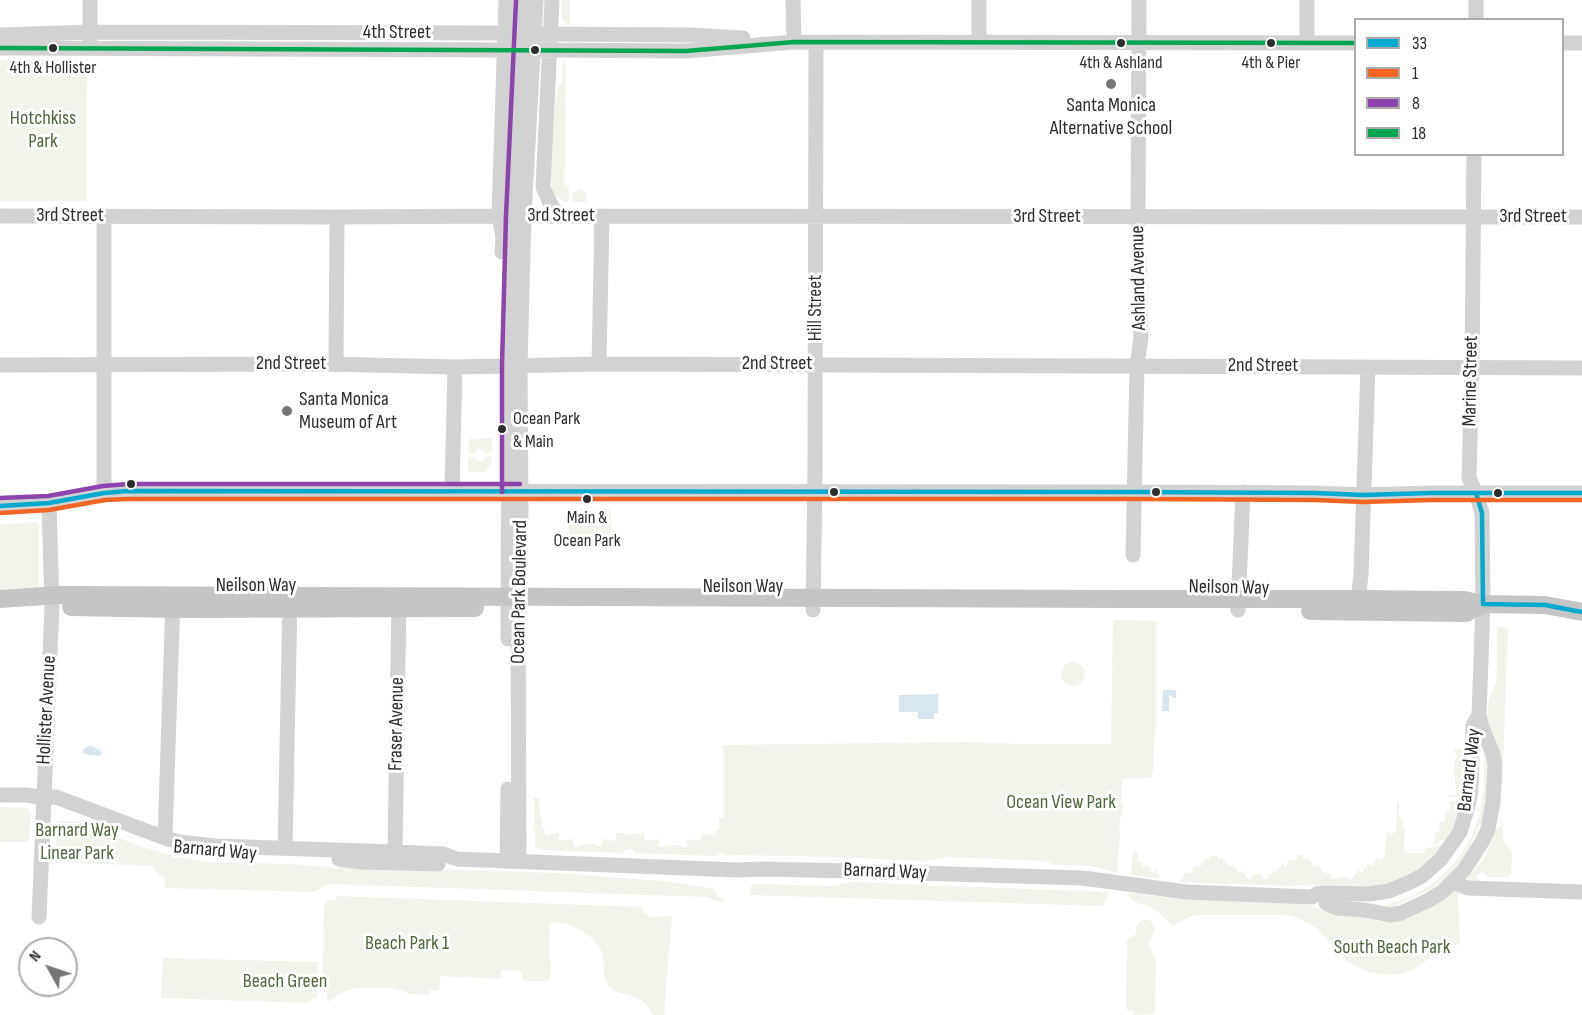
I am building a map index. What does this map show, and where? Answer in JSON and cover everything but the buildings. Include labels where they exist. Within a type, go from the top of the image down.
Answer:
[{"type":"main road","name":"Neilson Way","points":[[0,599],[173,602],[813,604],[1098,610],[1239,605],[1358,605],[1466,613],[1483,604],[1545,605],[1582,612]]},
{"type":"main road","name":"Neilson Way","points":[[0,609],[52,601]]},
{"type":"street","points":[[90,0],[90,40]]},
{"type":"street","name":"Ocean Park Boulevard","points":[[506,0],[509,34],[514,364],[513,861]]},
{"type":"street","name":"Ocean Park Boulevard","points":[[512,216],[524,0]]},
{"type":"street","name":"Ocean Park Boulevard","points":[[514,364],[511,292],[503,270],[503,237],[512,216],[536,0]]},
{"type":"street","points":[[552,0],[545,50],[543,187],[552,207],[561,216]]},
{"type":"street","points":[[793,0],[794,42]]},
{"type":"street","points":[[979,0],[979,42]]},
{"type":"street","name":"Ashland Avenue","points":[[1133,555],[1137,366],[1141,337],[1138,217],[1139,0]]},
{"type":"street","points":[[1307,0],[1307,43]]},
{"type":"street","points":[[1476,0],[1476,18]]},
{"type":"street","name":"4th Street","points":[[0,48],[90,40],[509,34],[690,35],[794,42],[1354,43]]},
{"type":"street","name":"4th Street","points":[[0,35],[90,40],[508,50],[686,51],[794,42]]},
{"type":"street","name":"Hill Street","points":[[813,604],[816,42]]},
{"type":"street","points":[[1564,43],[1582,43]]},
{"type":"street","name":"Marine Street","points":[[1474,156],[1472,366],[1468,478],[1476,493],[1482,513],[1483,604]]},
{"type":"street","points":[[512,216],[543,187]]},
{"type":"street","name":"3rd Street","points":[[0,216],[1582,217]]},
{"type":"street","points":[[104,216],[104,493]]},
{"type":"street","points":[[599,364],[602,216]]},
{"type":"street","points":[[336,364],[337,217]]},
{"type":"street","name":"2nd Street","points":[[0,365],[336,364],[455,367],[514,364],[815,364],[1582,368]]},
{"type":"street","points":[[452,490],[455,367]]},
{"type":"street","points":[[1358,605],[1368,367]]},
{"type":"street","points":[[0,506],[49,503],[128,491],[1243,492],[1364,495],[1582,493]]},
{"type":"street","points":[[1239,605],[1243,492]]},
{"type":"street","name":"Hollister Avenue","points":[[39,917],[52,601],[49,503]]},
{"type":"street","points":[[165,838],[173,602]]},
{"type":"street","points":[[285,848],[290,602]]},
{"type":"street","name":"Fraser Avenue","points":[[395,852],[399,602]]},
{"type":"street","name":"Barnard Way","points":[[44,798],[143,840],[197,853],[430,864],[457,859],[737,870],[1083,878],[1186,892],[1319,900],[1337,908],[1390,915],[1401,913],[1442,892],[1464,870],[1488,829],[1494,802],[1495,765],[1480,720],[1483,604]]},
{"type":"street","name":"Barnard Way","points":[[1319,900],[1317,894],[1389,891],[1422,876],[1441,860],[1460,832],[1466,814],[1471,790],[1473,725],[1480,720]]},
{"type":"street","points":[[0,795],[27,795],[44,798]]},
{"type":"street","name":"Barnard Way","points":[[44,798],[56,797],[165,838],[215,846],[443,854],[457,859]]},
{"type":"street","points":[[1456,879],[1460,885],[1468,888],[1582,892]]},
{"type":"green space","points":[[562,0],[570,0],[570,25],[562,19]]},
{"type":"green space","name":"Hotchkiss Park","points":[[0,60],[87,60],[86,201],[0,201]]},
{"type":"green space","points":[[566,60],[565,185],[569,186],[569,201],[565,202],[554,195],[551,170],[555,105],[562,81],[562,64]]},
{"type":"green space","points":[[580,189],[586,193],[587,202],[572,202],[572,193]]},
{"type":"green space","points":[[492,438],[492,453],[485,453],[479,449],[468,453],[469,439]]},
{"type":"green space","points":[[468,457],[482,461],[485,457],[492,457],[491,465],[484,472],[468,472]]},
{"type":"green space","points":[[569,510],[611,511],[611,538],[606,546],[569,546]]},
{"type":"green space","points":[[37,523],[39,525],[38,588],[0,591],[0,524]]},
{"type":"green space","name":"Ocean View Park","points":[[1113,620],[1157,621],[1157,728],[1155,729],[1153,770],[1151,778],[1122,779],[1121,802],[1124,805],[1119,824],[1117,873],[1091,866],[1054,865],[1046,861],[946,857],[927,861],[723,855],[722,852],[716,856],[635,853],[632,849],[627,849],[622,853],[543,850],[535,845],[534,798],[539,798],[540,817],[542,817],[542,829],[545,830],[545,835],[559,833],[559,841],[573,839],[574,847],[595,844],[595,846],[602,846],[602,839],[616,841],[616,833],[624,833],[624,835],[644,833],[645,841],[659,839],[659,847],[681,845],[681,847],[687,847],[687,839],[701,841],[701,834],[716,835],[716,830],[719,830],[719,818],[723,818],[723,745],[965,742],[1111,744]]},
{"type":"green space","points":[[1497,627],[1508,627],[1503,766],[1487,718],[1489,700],[1497,675]]},
{"type":"green space","points":[[1073,662],[1078,663],[1084,669],[1084,679],[1078,685],[1073,686],[1068,685],[1062,679],[1061,674],[1062,669],[1068,663]]},
{"type":"green space","points":[[1484,747],[1488,754],[1487,798],[1483,819],[1467,852],[1452,872],[1434,887],[1400,904],[1380,907],[1407,898],[1431,885],[1450,868],[1462,853],[1472,836],[1480,813],[1484,787]]},
{"type":"green space","points":[[1454,749],[1466,749],[1464,792],[1460,796],[1449,797],[1449,795],[1454,796],[1457,786],[1455,786],[1455,775],[1453,774],[1454,759],[1456,759]]},
{"type":"green space","points":[[1450,801],[1457,801],[1461,805],[1454,829],[1447,839],[1433,845],[1434,833],[1440,831],[1439,822],[1445,820],[1445,811],[1450,809]]},
{"type":"green space","points":[[1397,802],[1403,827],[1406,828],[1404,831],[1405,853],[1425,853],[1425,848],[1437,847],[1444,842],[1446,844],[1419,870],[1389,883],[1372,886],[1296,886],[1178,882],[1186,872],[1193,872],[1193,868],[1201,866],[1205,857],[1209,860],[1212,856],[1217,856],[1219,860],[1223,857],[1223,861],[1226,861],[1228,866],[1233,864],[1238,873],[1243,870],[1248,880],[1253,875],[1262,875],[1267,880],[1269,878],[1267,875],[1272,874],[1272,870],[1276,873],[1277,869],[1281,868],[1281,864],[1287,866],[1288,861],[1297,859],[1298,855],[1303,855],[1305,860],[1309,857],[1313,866],[1319,866],[1322,872],[1331,874],[1334,880],[1338,877],[1348,877],[1352,880],[1357,870],[1363,873],[1367,864],[1373,866],[1376,857],[1381,860],[1385,855],[1387,831],[1391,835],[1396,831]]},
{"type":"green space","name":"Barnard Way Linear Park","points":[[0,807],[29,808],[28,812],[31,814],[29,840],[0,842]]},
{"type":"green space","name":"Barnard Way Linear Park","points":[[77,821],[174,858],[207,862],[289,864],[334,868],[338,868],[338,865],[558,873],[674,882],[714,889],[718,897],[725,899],[723,903],[706,897],[332,884],[315,892],[165,888],[164,877],[159,875],[152,866],[55,862],[57,822]]},
{"type":"green space","points":[[1503,824],[1503,841],[1512,852],[1511,875],[1488,877],[1482,872],[1476,877],[1482,884],[1472,883],[1467,879],[1484,858],[1496,829]]},
{"type":"green space","points":[[1133,852],[1138,853],[1138,862],[1141,862],[1142,866],[1145,867],[1147,864],[1153,873],[1157,869],[1159,879],[1131,875]]},
{"type":"green space","points":[[851,882],[1106,892],[1109,894],[1103,906],[749,895],[751,886],[755,884],[831,886]]},
{"type":"green space","name":"South Beach Park","points":[[1454,889],[1458,893],[1460,944],[1444,947],[1412,970],[1389,975],[1368,972],[1353,965],[1341,956],[1314,926],[1296,917],[1198,915],[1188,917],[1173,926],[1158,912],[1135,902],[1127,894],[1176,899],[1301,903],[1323,910],[1369,915],[1377,921],[1385,922],[1395,921]]},
{"type":"green space","name":"Beach Park 1","points":[[336,896],[643,907],[643,912],[650,917],[672,916],[664,1013],[666,1015],[653,1015],[646,1004],[638,998],[610,988],[604,977],[603,955],[592,938],[574,926],[550,922],[550,981],[522,981],[522,971],[501,970],[500,979],[440,976],[439,991],[430,990],[429,995],[410,994],[395,988],[356,988],[342,992],[328,1002],[327,992],[322,991],[324,905],[328,900],[336,901]]},
{"type":"green space","points":[[1144,920],[1149,920],[1155,927],[1148,944],[1156,958],[1155,1014],[1133,1015],[1134,1011],[1127,1010],[1126,1007],[1127,940],[1136,934],[1136,927]]},
{"type":"green space","name":"Beach Green","points":[[163,958],[318,962],[317,997],[307,1003],[161,998]]},
{"type":"shaded area","points":[[1163,690],[1176,690],[1176,698],[1169,696],[1169,711],[1162,711]]},
{"type":"shaded area","points":[[938,694],[938,713],[934,713],[934,719],[918,719],[918,712],[899,712],[899,695]]},
{"type":"shaded area","points":[[92,746],[100,750],[102,754],[99,756],[84,753],[83,750],[86,747]]},
{"type":"transit line","name":"8","points":[[502,492],[502,365],[506,216],[516,0]]},
{"type":"transit line","name":"18","points":[[0,48],[686,51],[794,42],[1354,43]]},
{"type":"transit line","name":"8","points":[[0,498],[48,496],[128,484],[520,484]]},
{"type":"transit line","name":"33","points":[[0,506],[49,503],[128,491],[1136,492],[1363,495],[1582,493]]},
{"type":"transit line","name":"33","points":[[1476,493],[1482,513],[1483,604],[1545,605],[1582,612]]},
{"type":"transit line","name":"1","points":[[0,513],[49,510],[105,500],[128,499],[1136,499],[1363,502],[1582,500]]},
{"type":"place","name":"4th & Ashland","points":[[1121,43]]},
{"type":"place","name":"4th & Pier","points":[[1271,43]]},
{"type":"place","name":"4th & Hollister","points":[[53,48]]},
{"type":"place","name":"Santa Monica Alternative School","points":[[1111,84]]},
{"type":"place","name":"Santa Monica Museum of Art","points":[[287,411]]},
{"type":"place","name":"Ocean Park & Main","points":[[502,429]]},
{"type":"place","name":"Main & Ocean Park","points":[[587,499]]}]
